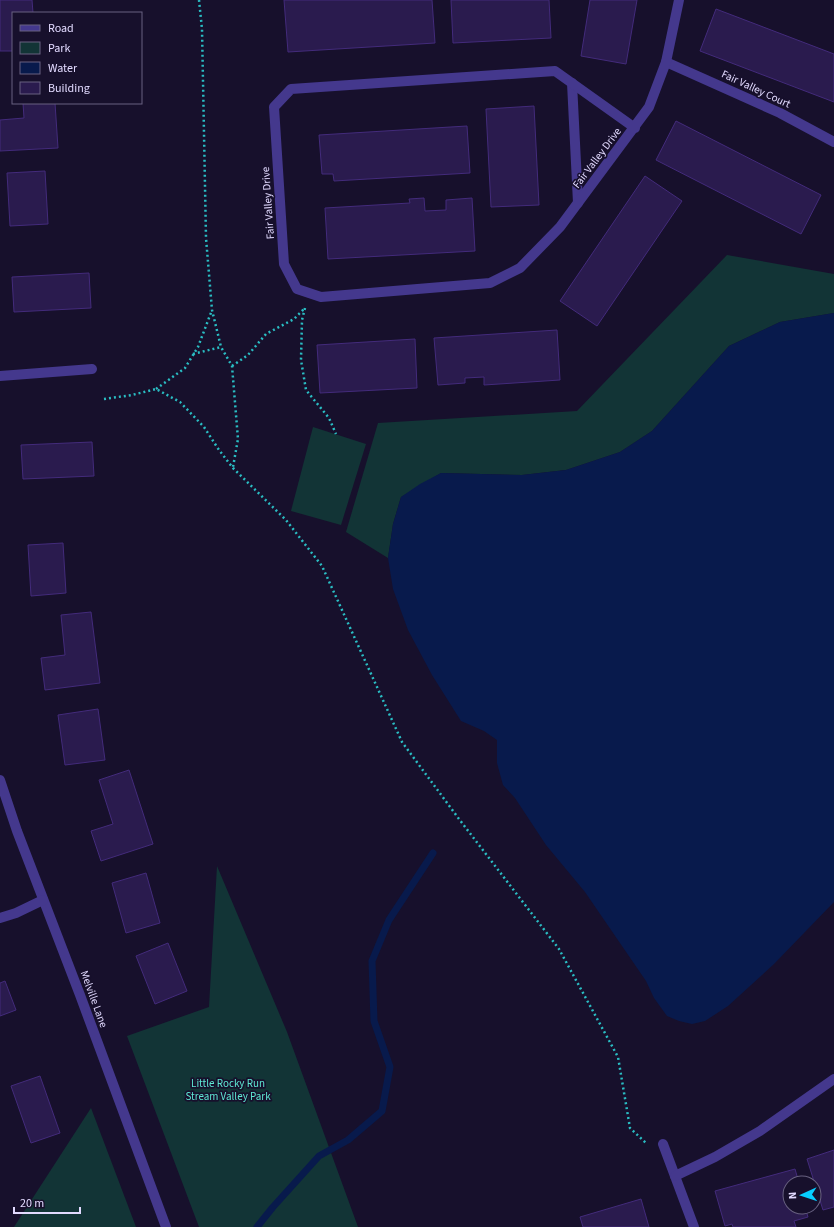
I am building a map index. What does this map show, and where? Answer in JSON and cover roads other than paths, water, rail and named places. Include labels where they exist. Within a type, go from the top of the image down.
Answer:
[{"type":"street","name":"Fair Valley Drive","points":[[635,128],[555,71],[291,88],[274,107],[284,264],[297,289],[321,297],[490,283],[520,268],[560,227],[635,128],[650,107],[666,62],[678,0]]},
{"type":"street","name":"Fair Valley Court","points":[[666,62],[780,113],[834,142]]},
{"type":"street","name":"Fair Valley Drive","points":[[572,83],[578,203]]},
{"type":"street","points":[[0,376],[92,369]]},
{"type":"street","name":"Melville Lane","points":[[0,780],[17,831],[80,995],[166,1227]]},
{"type":"street","points":[[0,918],[16,913],[43,900]]},
{"type":"street","points":[[675,1176],[715,1157],[760,1131],[834,1079]]},
{"type":"street","points":[[663,1144],[694,1227]]},
{"type":"water","points":[[834,313],[834,902],[774,964],[728,1006],[705,1021],[692,1024],[667,1016],[654,998],[646,981],[585,892],[546,845],[515,798],[503,785],[497,763],[497,740],[484,731],[461,721],[432,675],[408,630],[393,589],[388,558],[393,524],[401,497],[420,484],[441,473],[522,475],[566,470],[620,452],[652,431],[729,346],[780,322]]},
{"type":"waterway","points":[[257,1227],[319,1156],[348,1140],[382,1111],[390,1067],[374,1021],[372,961],[389,920],[433,853]]},
{"type":"park label","name":"Little Rocky Run Stream Valley Park","points":[[228,1089]]}]
